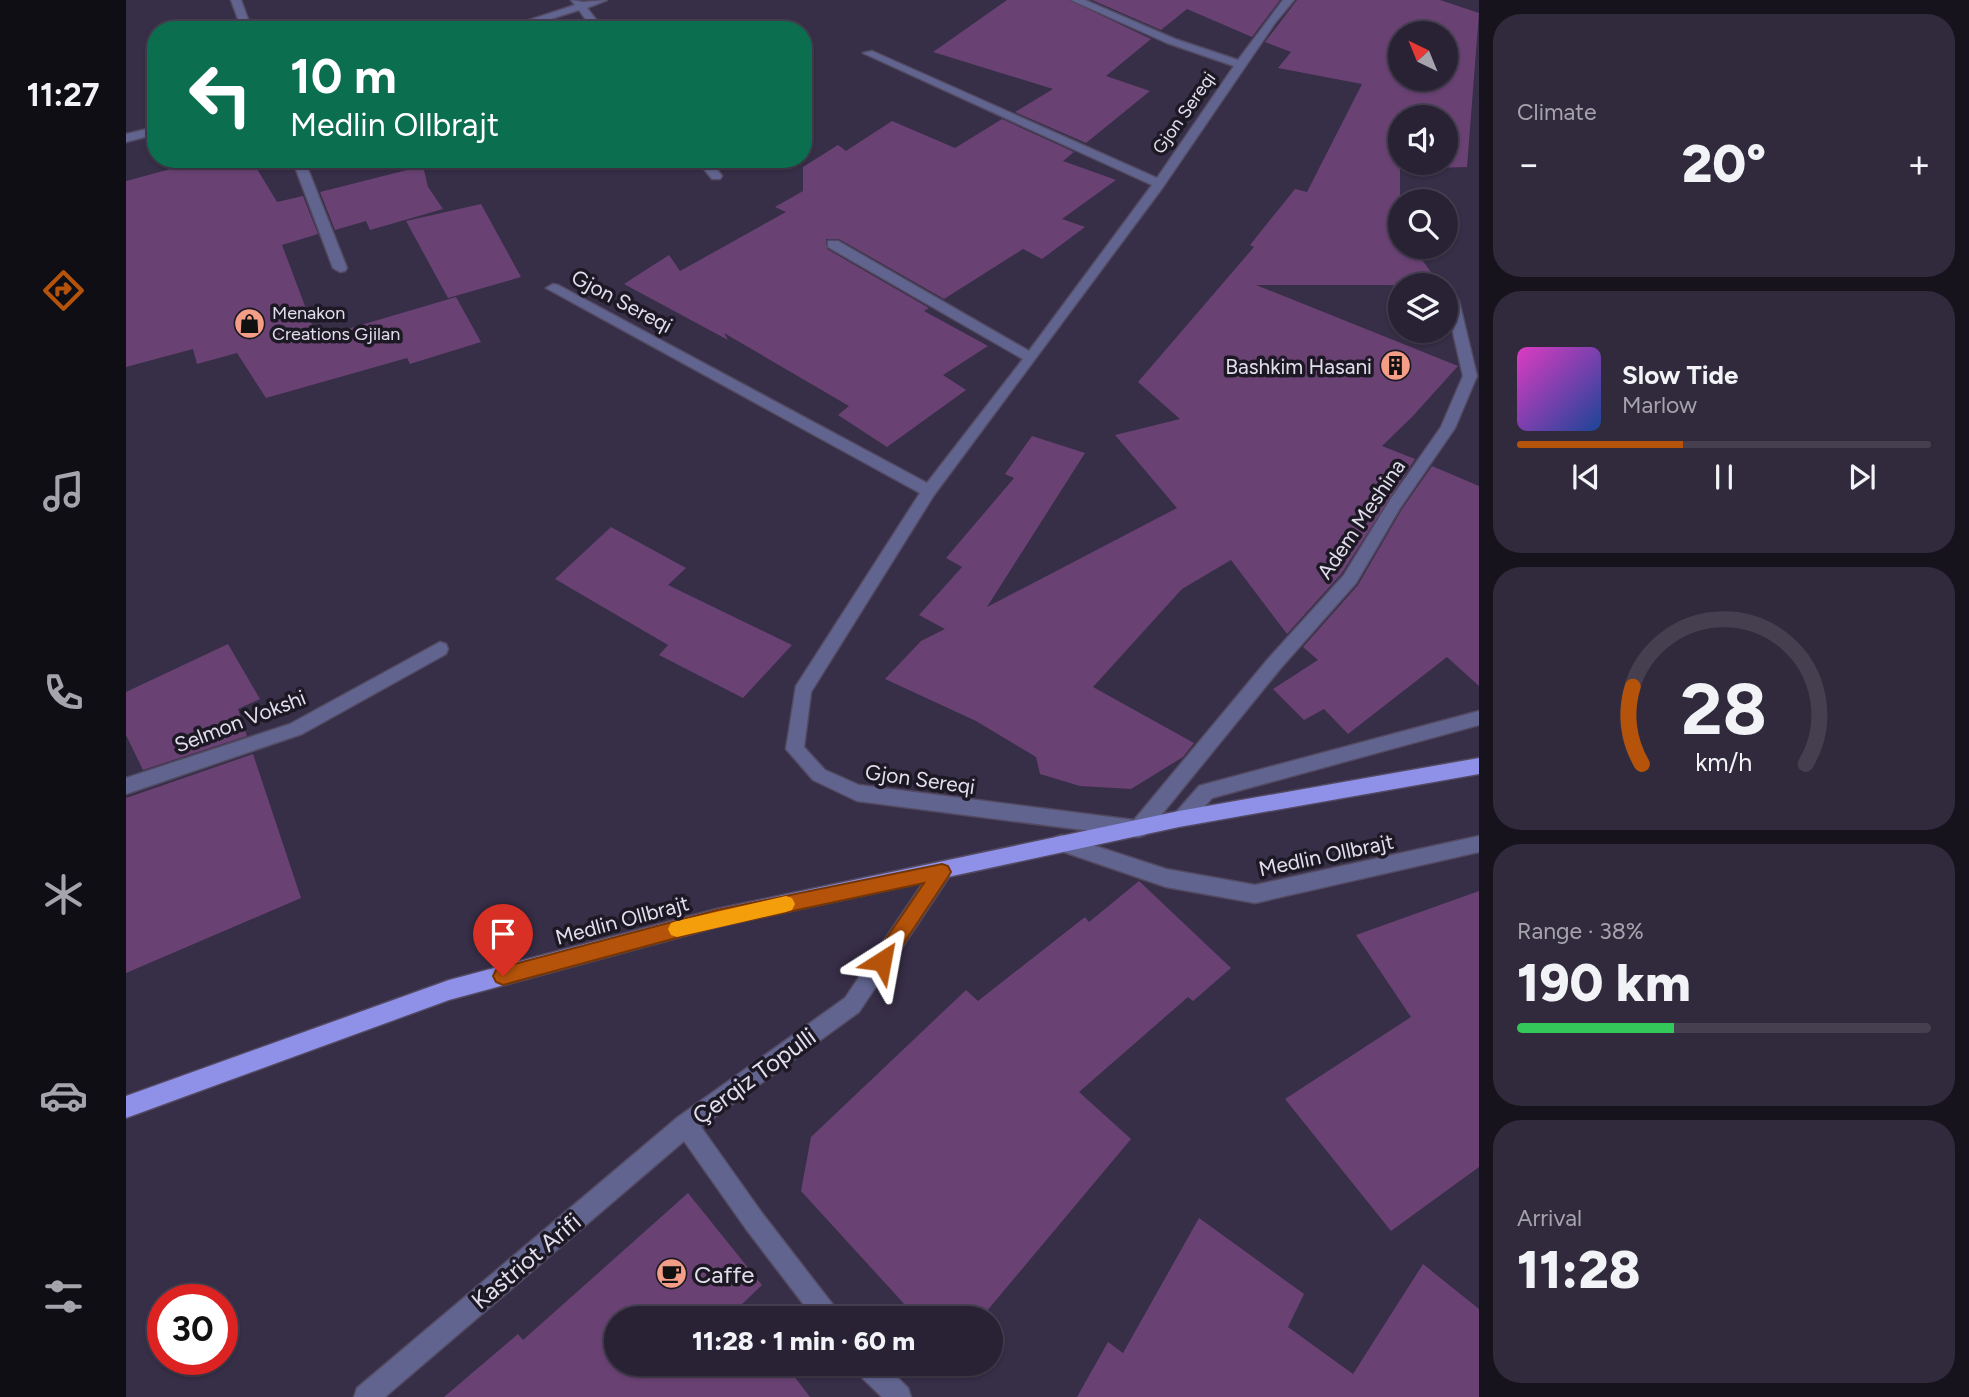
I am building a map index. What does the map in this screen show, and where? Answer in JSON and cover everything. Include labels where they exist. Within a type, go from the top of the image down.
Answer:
[{"type":"main road","name":"Medlin Ollbrajt","points":[[126,1107],[449,990],[717,918],[942,872],[1178,819],[1479,766]]},
{"type":"street","points":[[236,0],[244,21]]},
{"type":"street","points":[[529,21],[578,3],[602,0]]},
{"type":"street","name":"Gjon Sereqi","points":[[1076,0],[1171,41],[1241,65]]},
{"type":"street","name":"Gjon Sereqi","points":[[1138,829],[857,793],[819,775],[795,748],[802,691],[929,491],[1159,184],[1271,21],[1289,0]]},
{"type":"street","points":[[578,3],[592,21]]},
{"type":"street","name":"Gjon Sereqi","points":[[868,54],[1159,184]]},
{"type":"street","points":[[126,138],[147,132]]},
{"type":"street","points":[[301,168],[340,268]]},
{"type":"street","points":[[709,168],[716,176]]},
{"type":"street","points":[[833,244],[1031,358]]},
{"type":"street","name":"Gjon Sereqi","points":[[553,288],[929,491]]},
{"type":"street","name":"Adem Meshina","points":[[1138,829],[1274,664],[1350,579],[1395,504],[1448,428],[1470,376],[1458,326]]},
{"type":"street","name":"Selmon Vokshi","points":[[126,786],[296,729],[440,649]]},
{"type":"street","name":"Medlin Ollbrajt","points":[[1178,819],[1206,792],[1479,718]]},
{"type":"street","name":"Medlin Ollbrajt","points":[[1062,843],[1166,878],[1255,894],[1479,844]]},
{"type":"street","name":"Çerqiz Topulli","points":[[821,1306],[754,1221],[686,1125],[852,1005],[942,872]]},
{"type":"street","name":"Kastriot Arifi","points":[[366,1397],[686,1125]]},
{"type":"street","points":[[878,1376],[899,1397]]},
{"type":"building","points":[[1007,0],[1069,0],[1151,39],[1106,76],[1150,91],[1086,143],[1015,112],[1053,89],[933,52]]},
{"type":"building","points":[[1092,0],[1280,0],[1252,37],[1187,9],[1161,30]]},
{"type":"building","points":[[1297,0],[1440,0],[1479,13],[1467,167],[1458,167],[1458,105],[1388,105],[1388,175],[1400,175],[1400,189],[1388,189],[1388,259],[1422,259],[1431,273],[1388,273],[1388,285],[1256,285],[1388,338],[1388,343],[1401,343],[1458,366],[1382,446],[1415,459],[1342,573],[1287,634],[1231,560],[1182,589],[1093,687],[1194,743],[1183,757],[1131,789],[1080,786],[1040,774],[1036,757],[976,721],[885,679],[921,641],[945,629],[919,615],[962,567],[946,558],[1014,478],[1005,474],[1032,436],[1085,453],[987,607],[1177,508],[1115,435],[1180,419],[1138,382],[1254,247],[1250,245],[1295,189],[1307,192],[1362,84],[1278,68],[1291,52],[1265,42]]},
{"type":"building","points":[[1002,119],[1074,152],[1063,161],[1116,180],[1062,219],[1085,227],[1042,259],[1023,249],[944,299],[839,239],[826,239],[827,249],[929,308],[924,311],[988,346],[943,375],[966,390],[887,447],[838,415],[849,406],[724,333],[728,340],[624,284],[669,255],[680,271],[786,212],[775,207],[803,191],[803,168],[812,168],[812,161],[838,145],[846,151],[892,121],[955,148]]},
{"type":"building","points":[[174,168],[256,168],[277,202],[303,196],[318,234],[282,245],[317,338],[456,297],[481,342],[410,364],[407,358],[266,398],[237,353],[197,364],[193,349],[126,367],[126,181]]},
{"type":"building","points":[[423,168],[428,187],[443,209],[370,230],[366,221],[335,230],[320,192]]},
{"type":"building","points":[[481,204],[521,277],[448,298],[406,221]]},
{"type":"building","points":[[1432,466],[1479,486],[1479,686],[1447,657],[1348,734],[1324,709],[1304,720],[1273,689],[1318,660],[1303,647],[1358,585],[1402,509]]},
{"type":"building","points":[[611,527],[686,568],[668,585],[792,645],[743,698],[659,655],[668,645],[555,579]]},
{"type":"building","points":[[228,644],[260,699],[238,709],[247,736],[143,770],[126,735],[126,692]]},
{"type":"building","points":[[253,754],[301,898],[126,973],[126,798]]},
{"type":"building","points":[[1139,881],[1231,968],[1193,1001],[1188,997],[1079,1092],[1131,1139],[991,1306],[906,1306],[801,1191],[811,1137],[966,990],[978,1001],[1085,917],[1089,922]]},
{"type":"building","points":[[1479,891],[1479,1167],[1391,1231],[1285,1099],[1411,1017],[1356,935]]},
{"type":"building","points":[[688,1193],[762,1285],[740,1306],[604,1306],[604,1376],[794,1376],[810,1397],[444,1397],[518,1334],[523,1340]]},
{"type":"building","points":[[1199,1218],[1304,1294],[1288,1327],[1353,1374],[1423,1264],[1479,1309],[1479,1397],[1077,1397],[1108,1342],[1123,1353]]},
{"type":"slow traffic","points":[[677,929],[786,904]]},
{"type":"place","name":"Menakon Creations Gjilan","points":[[249,323]]},
{"type":"place","name":"Bashkim Hasani","points":[[1395,366]]},
{"type":"place","name":"Caffe","points":[[671,1274]]},
{"type":"route","points":[[503,976],[717,918],[942,872],[882,961]]}]
